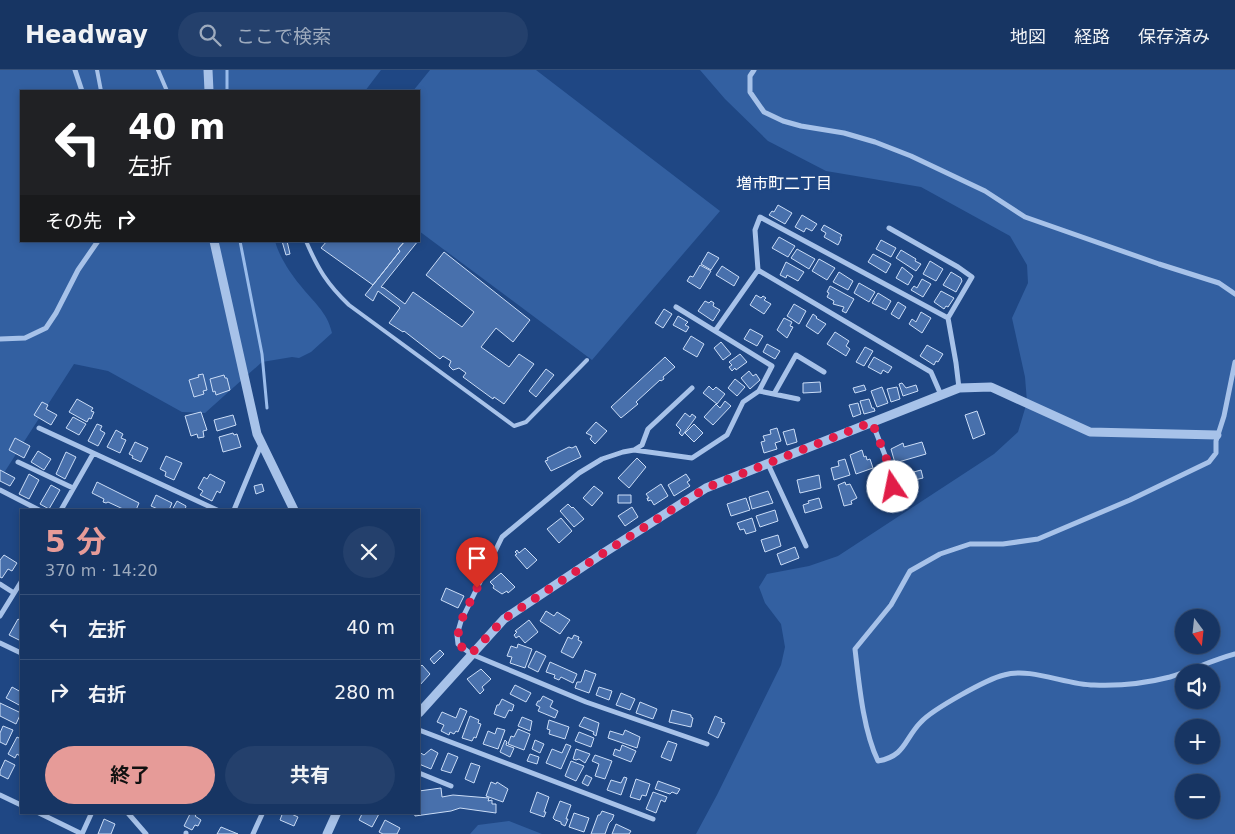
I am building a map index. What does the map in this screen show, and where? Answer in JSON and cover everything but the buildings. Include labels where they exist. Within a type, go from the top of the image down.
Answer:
[{"type":"street","points":[[74,70],[82,90]]},
{"type":"street","points":[[208,70],[209,90]]},
{"type":"street","points":[[754,70],[750,76],[750,92],[764,112],[783,121],[844,133],[875,142],[985,191],[1025,218],[1220,283],[1235,294]]},
{"type":"street","points":[[714,330],[758,270],[755,230],[760,217],[948,318]]},
{"type":"street","points":[[888,228],[958,267],[972,277],[948,318],[959,388]]},
{"type":"street","points":[[0,339],[25,338],[46,328],[56,313],[78,270],[97,242]]},
{"type":"street","points":[[214,242],[257,434],[293,509]]},
{"type":"street","points":[[758,270],[931,372],[941,395]]},
{"type":"street","points":[[634,450],[692,458],[727,435],[744,402],[759,390],[772,366],[676,307]]},
{"type":"street","points":[[774,394],[796,355],[824,372]]},
{"type":"street","points":[[1235,362],[1224,416],[1217,435],[1216,453],[1209,462],[1130,500],[1038,539],[1004,544],[970,544],[940,554],[910,571],[891,605],[855,649],[869,737],[878,761],[891,758],[905,744],[921,721],[977,687],[1004,674],[1023,673],[1093,685],[1132,683],[1170,677],[1235,654]]},
{"type":"street","points":[[420,712],[504,619],[706,488],[959,388],[990,387],[1090,432],[1217,435]]},
{"type":"street","points":[[692,388],[648,429],[642,445],[634,450],[602,459],[580,473],[502,537],[461,621],[457,635],[458,644],[471,654],[586,702],[707,744]]},
{"type":"street","points":[[759,390],[798,399]]},
{"type":"street","points":[[872,422],[890,468],[893,487]]},
{"type":"street","points":[[39,428],[215,509]]},
{"type":"street","points":[[234,509],[261,445]]},
{"type":"street","points":[[62,509],[93,454]]},
{"type":"street","points":[[18,462],[73,488]]},
{"type":"street","points":[[768,464],[806,546]]},
{"type":"street","points":[[0,490],[37,509]]},
{"type":"street","points":[[0,584],[14,593]]},
{"type":"street","points":[[0,616],[20,584]]},
{"type":"street","points":[[0,643],[20,653]]},
{"type":"street","points":[[420,730],[653,819]]},
{"type":"street","points":[[420,773],[450,786]]},
{"type":"street","points":[[0,796],[20,805]]},
{"type":"street","points":[[40,814],[82,834],[91,814]]},
{"type":"street","points":[[129,814],[146,834]]},
{"type":"street","points":[[253,834],[262,814]]},
{"type":"street","points":[[327,834],[336,814]]},
{"type":"lane","points":[[97,70],[101,90]]},
{"type":"lane","points":[[158,70],[167,90]]},
{"type":"lane","points":[[306,242],[317,266],[332,289],[349,305],[514,426],[526,422],[587,360]]},
{"type":"shaded area","points":[[0,70],[381,70],[366,90],[20,90],[20,242],[275,242],[285,264],[323,313],[332,333],[311,352],[299,358],[292,357],[262,362],[205,413],[182,412],[108,371],[74,364],[0,479]]},
{"type":"shaded area","points":[[430,70],[536,70],[720,211],[592,360],[420,232],[420,90],[414,90]]},
{"type":"shaded area","points":[[700,70],[1235,70],[1235,834],[696,834],[781,665],[785,647],[781,624],[765,603],[759,587],[767,574],[809,566],[838,556],[994,454],[1018,432],[1027,402],[1025,377],[1012,318],[1028,283],[1027,265],[1010,236],[921,187],[826,171],[768,141],[725,99]]},
{"type":"shaded area","points":[[509,821],[542,834],[470,834],[478,825]]},
{"type":"waterway","points":[[227,70],[227,90]]},
{"type":"waterway","points":[[240,242],[262,354],[267,408]]},
{"type":"district","name":"増市町二丁目","points":[[784,183]]},
{"type":"route","points":[[477,588],[461,621],[457,635],[460,647],[471,654],[504,619],[706,488],[872,422],[890,468],[893,487]]}]
